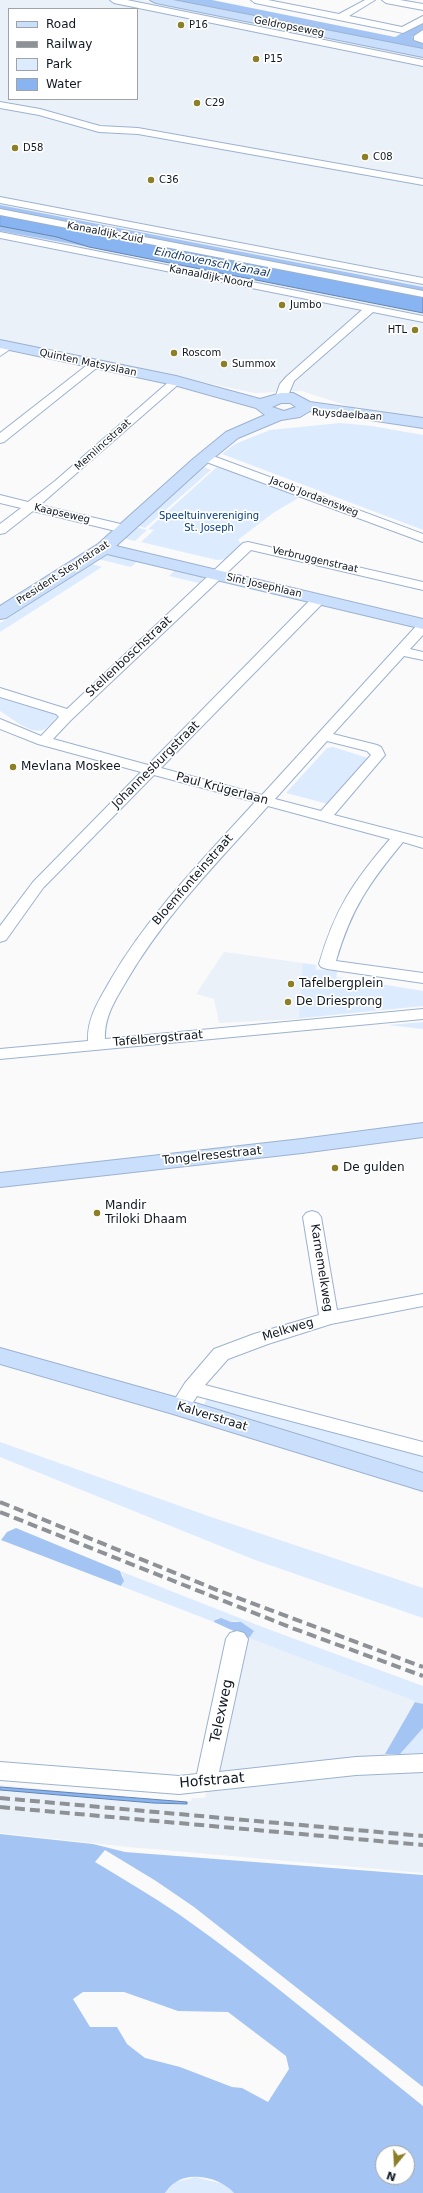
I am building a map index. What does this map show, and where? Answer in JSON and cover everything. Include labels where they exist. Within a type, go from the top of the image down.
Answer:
[{"type":"street","points":[[114,0],[423,63]]},
{"type":"street","name":"Geldropseweg","points":[[156,0],[423,53]]},
{"type":"street","points":[[255,0],[280,2],[403,30],[423,18]]},
{"type":"street","points":[[341,17],[371,0]]},
{"type":"street","points":[[386,0],[423,7]]},
{"type":"street","points":[[423,33],[417,38],[423,40]]},
{"type":"street","points":[[0,105],[40,112],[99,129],[138,131],[423,182]]},
{"type":"street","points":[[0,200],[423,281]]},
{"type":"street","name":"Kanaaldijk-Zuid","points":[[0,212],[423,294]]},
{"type":"street","name":"Kanaaldijk-Noord","points":[[0,235],[423,320]]},
{"type":"street","points":[[282,406],[301,371],[370,309]]},
{"type":"street","name":"Quinten Matsyslaan","points":[[3,348],[94,364],[176,381],[282,406]]},
{"type":"street","points":[[0,439],[94,364]]},
{"type":"street","name":"Memlincstraat","points":[[0,530],[65,479],[176,381]]},
{"type":"street","name":"Ruysdaelbaan","points":[[282,406],[392,418],[423,423]]},
{"type":"street","name":"President Steynstraat","points":[[0,614],[104,548],[205,457],[236,434],[282,406]]},
{"type":"street","name":"Jacob Jordaensweg","points":[[205,457],[423,538]]},
{"type":"street","name":"Kaapseweg","points":[[0,499],[124,529]]},
{"type":"street","name":"Verbruggenstraat","points":[[216,575],[244,548],[254,546],[423,586]]},
{"type":"street","name":"Sint Josephlaan","points":[[104,548],[423,624]]},
{"type":"street","name":"Stellenboschstraat","points":[[43,741],[66,717],[216,575]]},
{"type":"street","name":"Johannesburgstraat","points":[[0,937],[38,884],[319,599]]},
{"type":"street","name":"Bloemfonteinstraat","points":[[97,1045],[95,1034],[97,1020],[137,948],[169,906],[423,627]]},
{"type":"street","points":[[400,651],[423,656]]},
{"type":"street","points":[[0,692],[61,711],[66,717]]},
{"type":"street","name":"Paul Krügerlaan","points":[[2,726],[43,741],[423,843]]},
{"type":"street","points":[[324,736],[372,748],[376,750],[378,755],[325,816]]},
{"type":"street","points":[[400,836],[372,869],[344,912],[327,964],[423,978]]},
{"type":"street","name":"Tafelbergstraat","points":[[0,1054],[423,1014]]},
{"type":"street","name":"Tongelresestraat","points":[[0,1180],[302,1146],[423,1130]]},
{"type":"street","name":"Karnemelkweg","points":[[312,1218],[329,1318]]},
{"type":"street","name":"Melkweg","points":[[186,1398],[221,1354],[261,1339],[329,1318],[423,1300]]},
{"type":"street","name":"Kalverstraat","points":[[0,1356],[423,1449]]},
{"type":"street","name":"Kalverstraat","points":[[186,1398],[423,1482]]},
{"type":"street","name":"Telexweg","points":[[206,1782],[237,1640]]},
{"type":"street","name":"Hofstraat","points":[[0,1771],[179,1785],[356,1766],[423,1763]]},
{"type":"shaded area","points":[[0,0],[143,0],[423,55],[423,418],[363,411],[302,391],[255,393],[0,340]]},
{"type":"shaded area","points":[[173,0],[212,0],[395,37],[423,21],[423,30],[412,37],[423,42],[423,49]]},
{"type":"shaded area","points":[[0,205],[423,287],[423,292],[0,211]]},
{"type":"shaded area","points":[[0,226],[57,237],[89,247],[0,231]]},
{"type":"shaded area","name":"Tafelbergplein","points":[[224,952],[317,965],[317,969],[338,971],[336,977],[423,991],[423,1006],[297,1019],[219,1023],[214,999],[196,994]]},
{"type":"shaded area","points":[[16,1528],[120,1571],[124,1581],[121,1586],[1,1540],[7,1532]]},
{"type":"shaded area","points":[[221,1618],[231,1622],[241,1622],[254,1631],[249,1638],[214,1622],[215,1620]]},
{"type":"shaded area","points":[[257,1625],[423,1691],[423,1873],[129,1847],[0,1833],[0,1785],[155,1800],[191,1801],[192,1798],[205,1798],[244,1636]]},
{"type":"shaded area","points":[[415,1702],[423,1704],[423,1728],[400,1754],[385,1754]]},
{"type":"shaded area","points":[[0,1834],[93,1844],[125,1852],[423,1875],[423,2087],[194,1907],[156,1881],[105,1850],[95,1862],[180,1915],[273,1984],[423,2106],[423,2193],[234,2193],[229,2188],[215,2180],[191,2177],[176,2182],[165,2193],[0,2193]],"holes":[[[83,1992],[124,1992],[178,2011],[228,2012],[286,2056],[289,2069],[268,2102],[242,2088],[232,2087],[180,2067],[145,2058],[127,2044],[117,2027],[90,2027],[73,1999]]]},
{"type":"green space","points":[[340,423],[372,426],[423,435],[423,530],[222,454],[235,444],[270,430]]},
{"type":"green space","points":[[202,466],[211,470],[145,528],[135,525],[169,496],[177,492],[180,486]]},
{"type":"green space","name":"Speeltuinvereniging St. Joseph","points":[[218,466],[300,497],[273,513],[238,540],[242,545],[227,559],[217,560],[141,542],[154,530],[148,529]]},
{"type":"green space","points":[[134,527],[147,530],[135,541],[122,538]]},
{"type":"green space","points":[[113,555],[138,561],[131,567],[98,559],[104,556]]},
{"type":"green space","points":[[92,564],[102,567],[0,632],[0,623]]},
{"type":"green space","points":[[175,570],[201,576],[203,579],[199,583],[169,576]]},
{"type":"green space","points":[[0,696],[59,715],[45,729],[38,731],[33,730],[21,725],[0,711]]},
{"type":"green space","points":[[333,747],[368,758],[328,804],[286,793],[327,748]]},
{"type":"green space","points":[[303,963],[315,965],[315,970],[337,971],[336,977],[423,991],[423,1006],[299,1018]]},
{"type":"green space","points":[[423,1022],[423,1029],[388,1025]]},
{"type":"green space","points":[[208,1397],[423,1455],[423,1474],[203,1406]]},
{"type":"green space","points":[[0,1442],[211,1517],[423,1588],[423,1618],[255,1560],[0,1457]]},
{"type":"green space","points":[[120,1571],[265,1628],[423,1686],[423,1704],[249,1638],[253,1631],[236,1621],[231,1622],[217,1618],[214,1622],[121,1586],[123,1584],[123,1575]]},
{"type":"green space","points":[[423,1728],[423,1753],[400,1754]]},
{"type":"green space","points":[[196,2177],[227,2185],[234,2193],[165,2193],[175,2182]]},
{"type":"water","name":"Eindhovensch Kanaal","points":[[0,215],[423,297],[423,313],[89,247],[57,237],[0,226]]},
{"type":"water","points":[[0,1787],[187,1802],[187,1804],[153,1803],[0,1790]]},
{"type":"railway","points":[[0,1502],[222,1592],[423,1667]]},
{"type":"railway","points":[[0,1512],[292,1628],[423,1676]]},
{"type":"railway","points":[[0,1798],[423,1836]]},
{"type":"railway","points":[[0,1807],[423,1845]]},
{"type":"place","name":"P16","points":[[181,25]]},
{"type":"place","name":"P15","points":[[256,59]]},
{"type":"place","name":"C29","points":[[197,103]]},
{"type":"place","name":"D58","points":[[15,148]]},
{"type":"place","name":"C08","points":[[365,157]]},
{"type":"place","name":"C36","points":[[151,180]]},
{"type":"place","name":"Jumbo","points":[[282,305]]},
{"type":"place","name":"HTL","points":[[415,330]]},
{"type":"place","name":"Roscom","points":[[174,353]]},
{"type":"place","name":"Summox","points":[[224,364]]},
{"type":"place","name":"Mevlana Moskee","points":[[13,767]]},
{"type":"place","name":"Tafelbergplein","points":[[291,984]]},
{"type":"place","name":"De Driesprong","points":[[288,1002]]},
{"type":"place","name":"De gulden","points":[[335,1168]]},
{"type":"place","name":"Mandir Triloki Dhaam","points":[[97,1213]]}]
